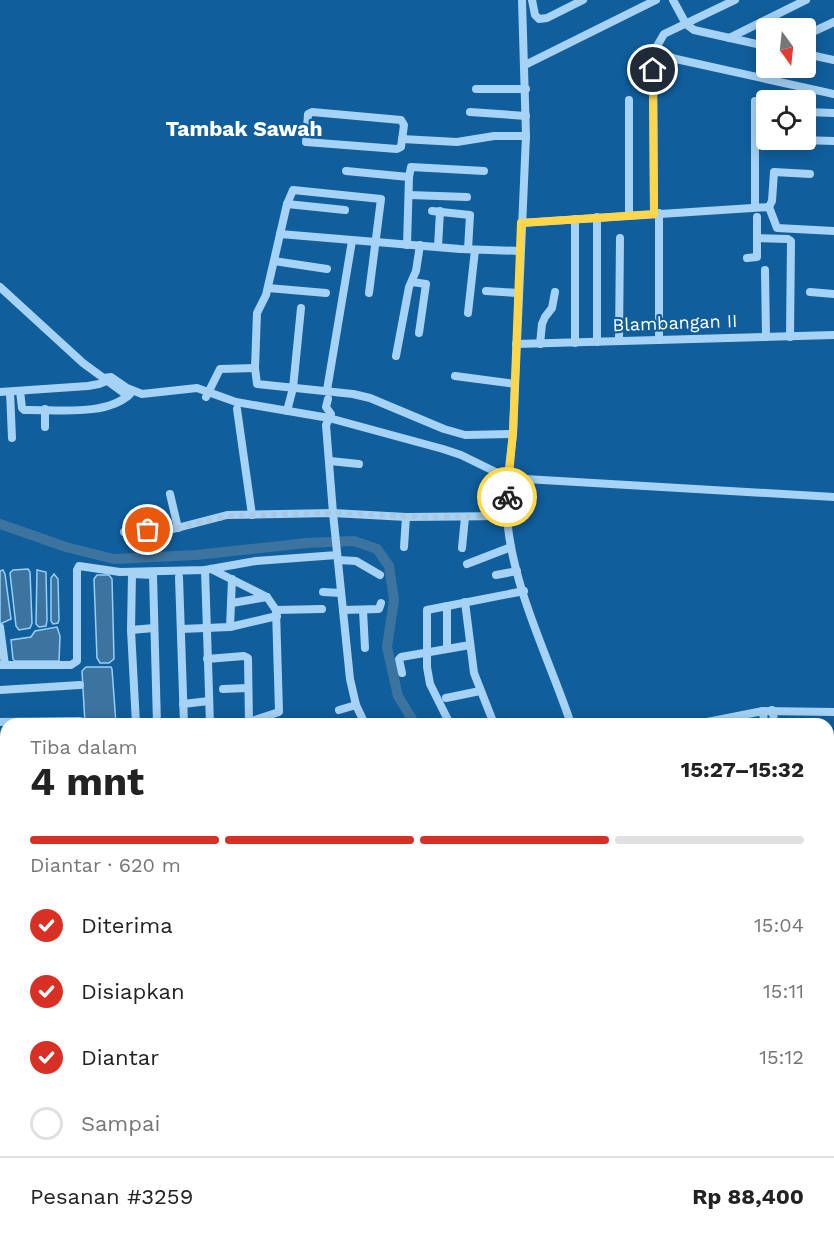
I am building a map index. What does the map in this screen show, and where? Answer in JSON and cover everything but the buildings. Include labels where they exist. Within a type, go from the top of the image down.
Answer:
[{"type":"street","points":[[522,0],[526,89],[526,222],[520,251],[518,293],[521,344],[515,384],[507,516],[517,571],[569,718]]},
{"type":"street","points":[[532,0],[534,15],[539,19],[547,18],[583,0]]},
{"type":"street","points":[[525,65],[656,0]]},
{"type":"street","points":[[673,0],[686,24],[694,30],[756,44]]},
{"type":"street","points":[[735,0],[664,34],[657,46],[659,54],[676,60],[834,94]]},
{"type":"street","points":[[729,39],[806,0]]},
{"type":"street","points":[[816,31],[834,23]]},
{"type":"street","points":[[816,56],[834,60]]},
{"type":"street","points":[[653,70],[659,340]]},
{"type":"street","points":[[476,89],[526,89]]},
{"type":"street","points":[[629,100],[629,215]]},
{"type":"street","points":[[755,207],[756,106]]},
{"type":"street","points":[[312,112],[399,120],[404,125],[402,139],[401,147],[398,149],[306,142],[304,140],[308,114],[312,112]]},
{"type":"street","points":[[470,112],[526,116]]},
{"type":"street","points":[[816,112],[834,113]]},
{"type":"street","points":[[402,139],[457,142],[494,136],[526,136]]},
{"type":"street","points":[[816,140],[834,141]]},
{"type":"street","points":[[407,245],[409,177],[412,167],[484,171]]},
{"type":"street","points":[[346,171],[409,177]]},
{"type":"street","points":[[810,174],[774,172],[772,201],[769,207],[777,228],[780,230],[834,231]]},
{"type":"street","points":[[369,293],[381,199],[297,189],[292,191],[268,288],[257,313],[255,368],[257,384],[328,395],[370,398],[460,434],[475,436],[513,434]]},
{"type":"street","points":[[409,195],[467,197]]},
{"type":"street","points":[[287,204],[345,210]]},
{"type":"street","points":[[526,222],[769,207]]},
{"type":"street","points":[[438,247],[436,211],[470,215],[472,249],[468,313]]},
{"type":"street","points":[[597,218],[597,342]]},
{"type":"street","points":[[747,258],[757,257],[757,218]]},
{"type":"street","points":[[575,219],[575,343]]},
{"type":"street","points":[[280,234],[376,243],[520,251]]},
{"type":"street","points":[[619,341],[620,238]]},
{"type":"street","points":[[757,238],[788,239],[790,241],[790,337]]},
{"type":"street","points":[[352,241],[326,407],[331,414],[326,425],[350,679],[356,705],[362,718]]},
{"type":"street","points":[[396,356],[409,287],[416,271],[420,245]]},
{"type":"street","points":[[274,261],[327,269]]},
{"type":"street","points":[[765,270],[766,337]]},
{"type":"street","points":[[412,282],[426,284],[419,333]]},
{"type":"street","points":[[0,287],[83,363],[130,394],[161,395],[192,387],[236,402],[329,418],[443,449],[508,478],[834,497]]},
{"type":"street","points":[[268,288],[326,293]]},
{"type":"street","points":[[486,291],[518,293]]},
{"type":"street","points":[[540,344],[542,324],[552,308],[555,292]]},
{"type":"street","points":[[810,292],[834,294]]},
{"type":"street","points":[[287,411],[293,388],[301,308]]},
{"type":"street","name":"Blambangan II","points":[[521,344],[834,335]]},
{"type":"street","points":[[207,394],[222,368],[255,368]]},
{"type":"street","points":[[455,376],[515,384]]},
{"type":"street","points":[[0,392],[88,386],[108,379]]},
{"type":"street","points":[[20,391],[24,410],[103,407],[120,402],[130,394]]},
{"type":"street","points":[[10,392],[12,438]]},
{"type":"street","points":[[45,410],[45,427]]},
{"type":"street","points":[[237,410],[252,515]]},
{"type":"street","points":[[330,461],[359,464]]},
{"type":"street","points":[[170,494],[178,528]]},
{"type":"street","points":[[124,532],[148,530],[153,534],[218,517],[252,515],[333,513],[406,517],[507,516]]},
{"type":"street","points":[[404,547],[406,517]]},
{"type":"street","points":[[462,548],[465,517]]},
{"type":"street","points":[[467,564],[511,547]]},
{"type":"street","points":[[0,627],[3,665],[70,665],[77,661],[78,567],[120,572],[208,569],[256,561],[338,555],[356,561],[380,576]]},
{"type":"street","points":[[208,569],[267,597],[277,613],[279,712],[262,718]]},
{"type":"street","points":[[208,569],[207,659],[210,718]]},
{"type":"street","points":[[496,575],[517,571]]},
{"type":"street","points":[[136,718],[131,630],[132,574],[153,575],[157,718]]},
{"type":"street","points":[[179,577],[184,718]]},
{"type":"street","points":[[230,627],[232,579]]},
{"type":"street","points":[[447,718],[430,684],[426,653],[428,609],[524,591]]},
{"type":"street","points":[[323,592],[342,593]]},
{"type":"street","points":[[232,603],[267,597]]},
{"type":"street","points":[[465,602],[472,664],[491,718]]},
{"type":"street","points":[[343,610],[379,609],[381,603]]},
{"type":"street","points":[[447,606],[447,648]]},
{"type":"street","points":[[181,629],[230,627],[277,613],[322,609]]},
{"type":"street","points":[[363,610],[365,648]]},
{"type":"street","points":[[131,630],[154,628]]},
{"type":"street","points":[[402,673],[401,657],[470,645]]},
{"type":"street","points":[[207,659],[246,657],[247,718]]},
{"type":"street","points":[[0,690],[80,685]]},
{"type":"street","points":[[223,689],[248,688]]},
{"type":"street","points":[[446,698],[480,691]]},
{"type":"street","points":[[183,704],[209,701]]},
{"type":"street","points":[[339,710],[356,705]]},
{"type":"street","points":[[766,718],[768,710]]},
{"type":"street","points":[[768,710],[772,718]]},
{"type":"street","points":[[727,718],[768,710],[834,712]]},
{"type":"water","points":[[28,569],[32,623],[30,628],[19,630],[16,626],[10,573],[13,570]]},
{"type":"water","points":[[3,570],[11,619],[0,624],[0,571]]},
{"type":"water","points":[[37,570],[46,572],[47,620],[46,626],[39,627],[36,624]]},
{"type":"water","points":[[54,574],[58,579],[59,620],[58,623],[53,624],[51,621],[51,578]]},
{"type":"water","points":[[97,575],[109,575],[112,579],[114,659],[109,663],[100,663],[97,658],[94,579]]},
{"type":"water","points":[[57,627],[60,636],[59,661],[15,661],[13,659],[11,640],[31,637],[35,631]]},
{"type":"water","points":[[86,667],[111,667],[116,718],[85,718],[82,671]]},
{"type":"waterway","points":[[0,524],[66,547],[114,559],[196,555],[307,543],[354,541],[377,549],[389,566],[394,600],[387,647],[398,696],[411,718]]},
{"type":"way so far","points":[[148,530],[153,534],[208,519],[234,515],[333,513],[426,517],[507,516],[507,497]]},
{"type":"district","name":"Tambak Sawah","points":[[244,129]]},
{"type":"route","points":[[507,497],[513,432],[521,223],[654,214],[653,70]]}]
